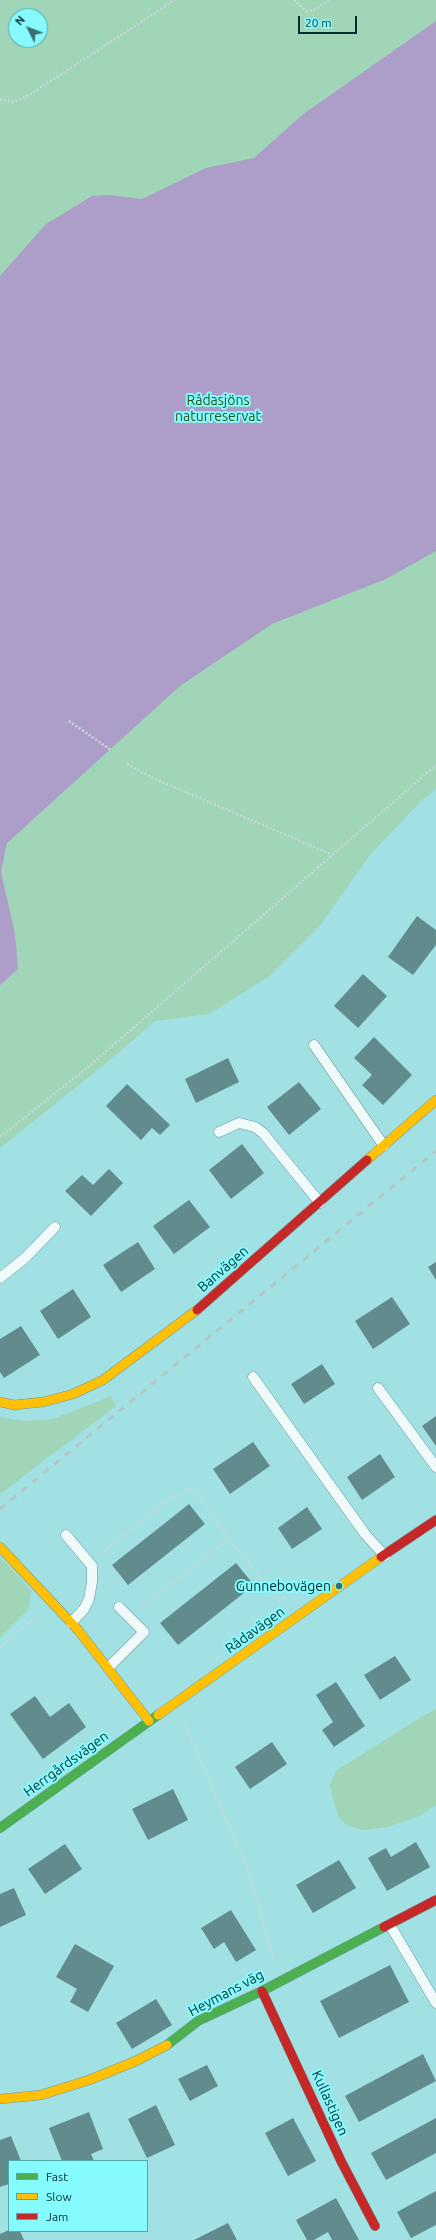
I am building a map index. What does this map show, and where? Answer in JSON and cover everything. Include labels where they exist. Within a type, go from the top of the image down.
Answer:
[{"type":"street","name":"Banvägen","points":[[0,1402],[14,1404],[43,1402],[73,1394],[103,1380],[198,1309],[436,1100]]},
{"type":"street","name":"Rådavägen","points":[[149,1722],[436,1520]]},
{"type":"street","points":[[0,1548],[71,1623],[108,1668],[149,1722]]},
{"type":"street","name":"Herrgårdsvägen","points":[[0,1828],[149,1722]]},
{"type":"street","name":"Heymans väg","points":[[0,2099],[41,2095],[89,2080],[136,2061],[166,2046],[198,2022],[390,1926],[436,1900]]},
{"type":"street","name":"Kullastigen","points":[[262,1991],[341,2161],[375,2226]]},
{"type":"lane","points":[[314,1045],[384,1146]]},
{"type":"lane","points":[[219,1132],[239,1123],[255,1127],[263,1133],[320,1203]]},
{"type":"lane","points":[[0,1278],[25,1258],[55,1227]]},
{"type":"lane","points":[[254,1378],[365,1534],[385,1556]]},
{"type":"lane","points":[[378,1388],[436,1467]]},
{"type":"lane","points":[[66,1535],[92,1566],[92,1582],[89,1598],[84,1609],[71,1623]]},
{"type":"lane","points":[[108,1668],[144,1632],[119,1607]]},
{"type":"lane","points":[[390,1926],[436,2003]]},
{"type":"path","points":[[0,99],[14,102],[26,97],[175,0]]},
{"type":"path","points":[[294,0],[306,11],[314,10],[329,0]]},
{"type":"path","points":[[69,721],[111,750]]},
{"type":"path","points":[[127,764],[155,779],[332,855]]},
{"type":"path","points":[[0,1137],[87,1068],[436,765]]},
{"type":"path","points":[[89,1563],[173,1496],[176,1499],[192,1486],[229,1539],[284,1606]]},
{"type":"path","points":[[130,1619],[140,1609],[229,1539]]},
{"type":"path","points":[[0,1646],[52,1602]]},
{"type":"path","points":[[182,1718],[248,1869],[280,1980]]},
{"type":"green space","name":"Rådasjöns naturreservat","points":[[0,0],[436,0],[436,789],[422,800],[370,855],[319,927],[270,976],[209,1014],[155,1021],[110,1060],[0,1148]]},
{"type":"green space","points":[[111,1396],[116,1406],[0,1494],[0,1417],[24,1421],[53,1419]]},
{"type":"green space","points":[[0,1557],[31,1590],[29,1609],[0,1638]]},
{"type":"green space","points":[[436,1709],[436,1805],[419,1816],[387,1827],[363,1830],[348,1826],[339,1818],[330,1785],[336,1771]]},
{"type":"shaded area","points":[[436,21],[436,551],[386,579],[272,624],[180,686],[7,843],[1,872],[15,934],[18,969],[0,985],[0,276],[46,224],[92,196],[109,195],[142,199],[206,168],[254,158],[302,115]]},
{"type":"building","points":[[417,916],[436,930],[436,945],[413,975],[388,957]]},
{"type":"building","points":[[363,974],[387,996],[358,1028],[334,1006]]},
{"type":"building","points":[[374,1037],[412,1075],[383,1105],[362,1085],[372,1075],[354,1058]]},
{"type":"building","points":[[228,1058],[239,1082],[196,1103],[185,1079]]},
{"type":"building","points":[[299,1082],[321,1109],[289,1135],[267,1107]]},
{"type":"building","points":[[127,1084],[170,1125],[160,1135],[152,1128],[141,1140],[106,1106]]},
{"type":"building","points":[[242,1144],[264,1173],[231,1199],[209,1170]]},
{"type":"building","points":[[109,1169],[123,1183],[91,1216],[65,1191],[82,1175],[93,1185]]},
{"type":"building","points":[[189,1200],[210,1227],[174,1254],[153,1226]]},
{"type":"building","points":[[138,1242],[155,1269],[121,1292],[103,1265]]},
{"type":"building","points":[[436,1262],[436,1280],[428,1267]]},
{"type":"building","points":[[73,1289],[91,1317],[58,1339],[40,1311]]},
{"type":"building","points":[[392,1297],[410,1324],[373,1349],[355,1321]]},
{"type":"building","points":[[21,1326],[40,1355],[4,1378],[0,1372],[0,1339]]},
{"type":"building","points":[[322,1364],[335,1384],[304,1404],[291,1384]]},
{"type":"building","points":[[436,1416],[436,1446],[422,1426]]},
{"type":"building","points":[[253,1442],[270,1466],[230,1494],[213,1469]]},
{"type":"building","points":[[380,1454],[395,1477],[362,1500],[347,1477]]},
{"type":"building","points":[[189,1504],[205,1524],[128,1585],[112,1565]]},
{"type":"building","points":[[307,1507],[322,1529],[292,1549],[278,1528]]},
{"type":"building","points":[[236,1563],[254,1585],[178,1645],[160,1623]]},
{"type":"building","points":[[395,1656],[411,1680],[380,1700],[364,1675]]},
{"type":"building","points":[[336,1682],[365,1726],[334,1747],[322,1730],[333,1722],[316,1695]]},
{"type":"building","points":[[35,1696],[50,1717],[69,1703],[86,1727],[43,1759],[10,1714]]},
{"type":"building","points":[[272,1742],[287,1764],[250,1789],[235,1767]]},
{"type":"building","points":[[173,1789],[188,1820],[148,1840],[132,1809]]},
{"type":"building","points":[[416,1842],[430,1867],[387,1891],[368,1858],[386,1848],[391,1857]]},
{"type":"building","points":[[65,1844],[82,1869],[45,1894],[28,1869]]},
{"type":"building","points":[[339,1860],[356,1888],[313,1913],[296,1885]]},
{"type":"building","points":[[14,1888],[26,1915],[0,1927],[0,1894]]},
{"type":"building","points":[[231,1910],[256,1950],[236,1962],[224,1942],[214,1949],[201,1928]]},
{"type":"building","points":[[75,1944],[114,1966],[88,2012],[70,2002],[77,1989],[56,1977]]},
{"type":"building","points":[[390,1965],[409,2002],[339,2038],[320,2001]]},
{"type":"building","points":[[156,1999],[172,2025],[132,2049],[116,2023]]},
{"type":"building","points":[[423,2054],[436,2081],[359,2122],[345,2096]]},
{"type":"building","points":[[207,2065],[218,2086],[190,2101],[178,2079]]},
{"type":"building","points":[[156,2105],[175,2145],[147,2158],[128,2119]]},
{"type":"building","points":[[89,2112],[103,2149],[91,2154],[94,2160],[62,2160],[49,2128]]},
{"type":"building","points":[[293,2118],[316,2161],[288,2176],[265,2133]]},
{"type":"building","points":[[436,2118],[436,2153],[386,2180],[371,2153]]},
{"type":"building","points":[[11,2136],[21,2160],[8,2160],[8,2184],[0,2187],[0,2140]]},
{"type":"building","points":[[436,2191],[436,2225],[411,2238],[397,2212]]},
{"type":"building","points":[[336,2198],[359,2240],[332,2240],[328,2232],[314,2240],[307,2240],[296,2220]]},
{"type":"building","points":[[228,2223],[237,2240],[194,2240]]},
{"type":"building","points":[[8,2230],[8,2232],[20,2232],[24,2240],[0,2240],[0,2234]]},
{"type":"railway","points":[[0,1509],[436,1151]]},
{"type":"traffic: fast","points":[[0,1828],[158,1715]]},
{"type":"traffic: fast","points":[[167,2045],[198,2021],[262,1991],[384,1927]]},
{"type":"traffic: slow","points":[[367,1160],[436,1100]]},
{"type":"traffic: slow","points":[[0,1402],[14,1405],[43,1402],[73,1394],[103,1380],[197,1310]]},
{"type":"traffic: slow","points":[[0,1547],[78,1630],[149,1721]]},
{"type":"traffic: slow","points":[[158,1715],[381,1557]]},
{"type":"traffic: slow","points":[[0,2099],[41,2095],[89,2080],[136,2061],[167,2045]]},
{"type":"traffic: jam","points":[[197,1310],[367,1160]]},
{"type":"traffic: jam","points":[[381,1557],[436,1520]]},
{"type":"traffic: jam","points":[[384,1927],[436,1900]]},
{"type":"traffic: jam","points":[[262,1991],[341,2161],[375,2226]]},
{"type":"place","name":"Gunnebovägen","points":[[339,1586]]}]
